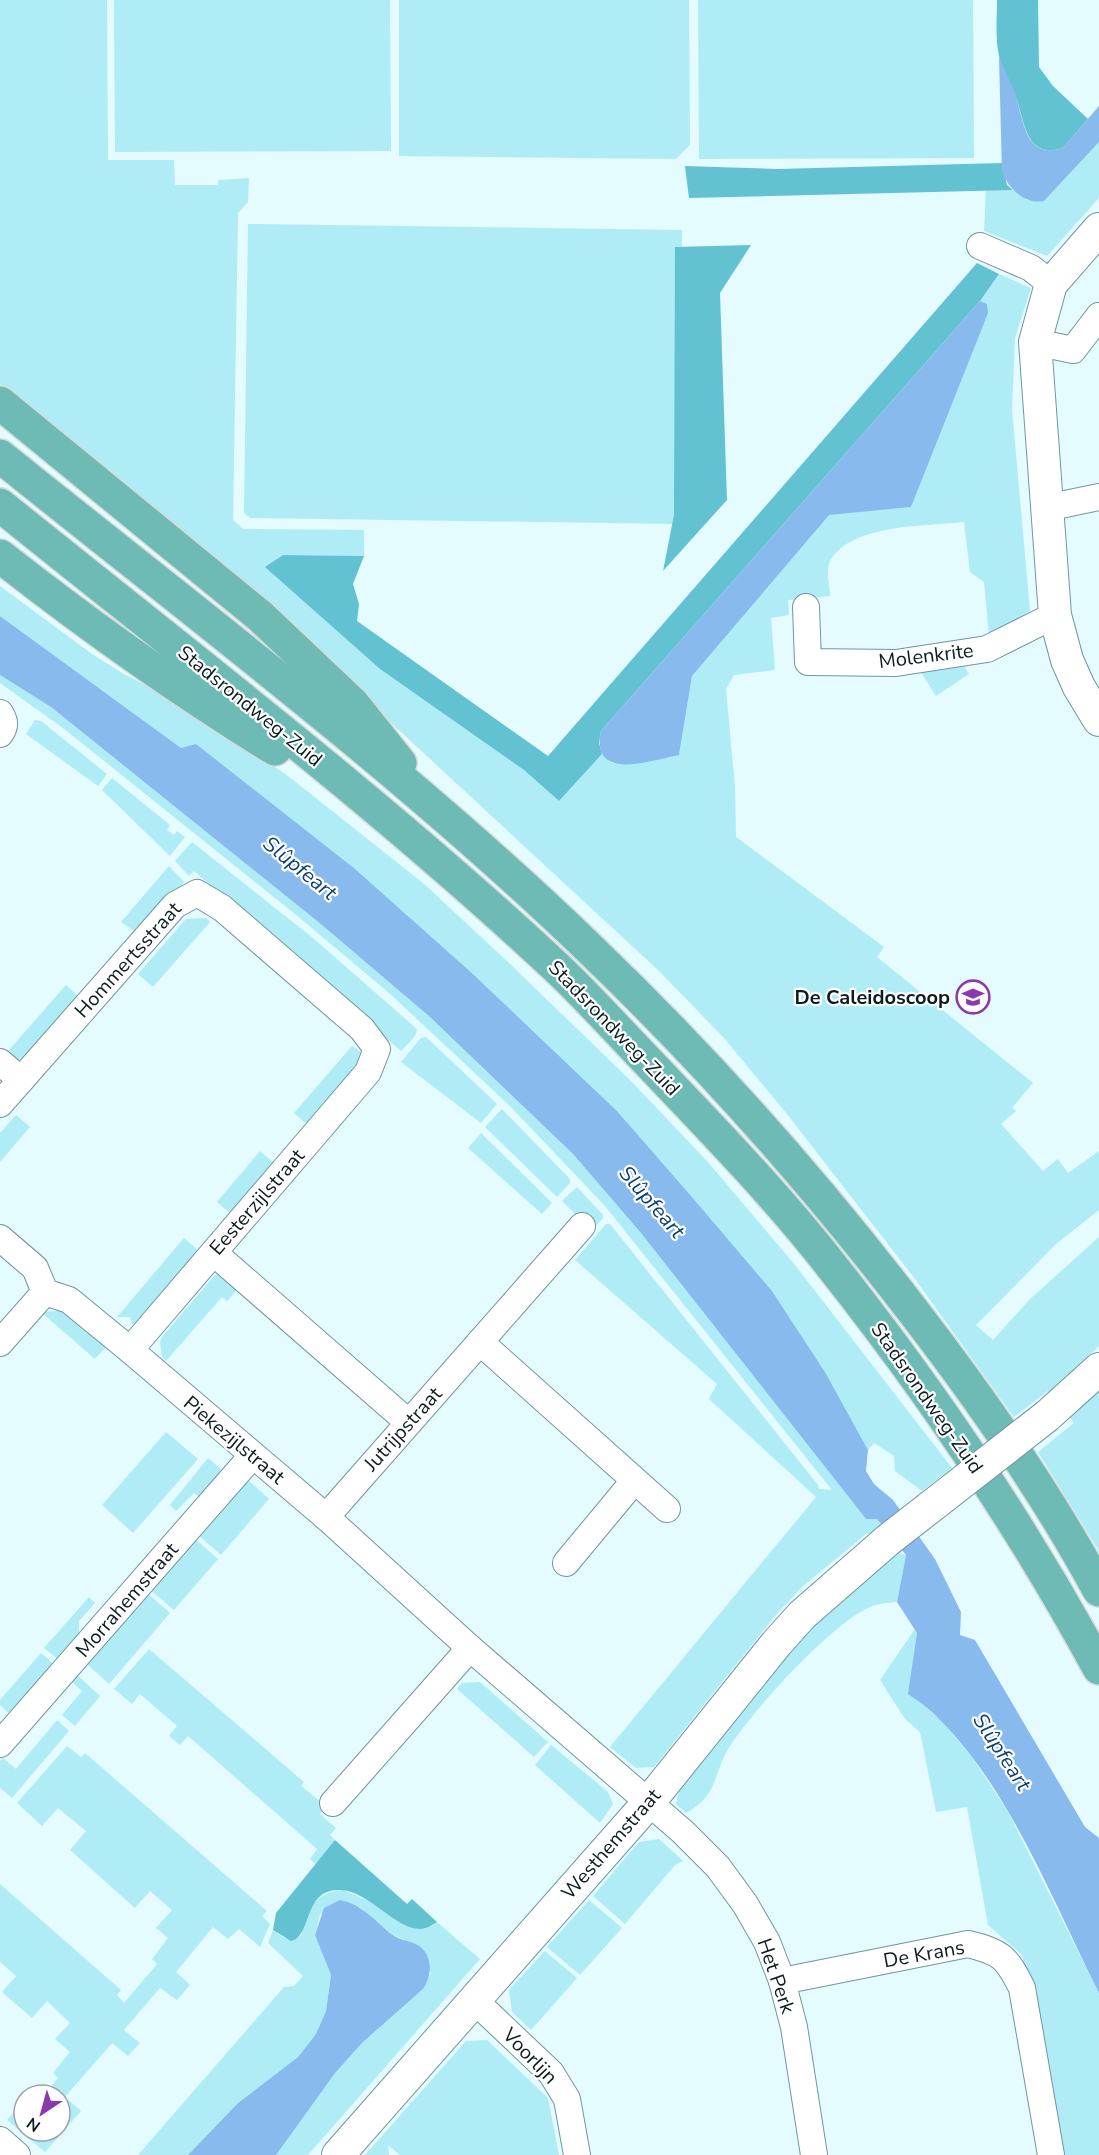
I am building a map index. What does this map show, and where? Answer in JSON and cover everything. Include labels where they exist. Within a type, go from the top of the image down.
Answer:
[{"type":"highway","points":[[0,403],[260,616],[353,704],[444,818]]},
{"type":"highway","name":"Stadsrondweg-Zuid","points":[[0,456],[305,702],[444,818],[587,946],[716,1074],[821,1195],[979,1396],[1099,1590]]},
{"type":"highway","name":"Stadsrondweg-Zuid","points":[[0,505],[396,825],[558,969],[761,1182],[830,1264],[964,1449],[1054,1584],[1099,1668]]},
{"type":"highway","points":[[0,556],[44,591],[204,705],[396,825]]},
{"type":"street","points":[[1099,229],[1052,284],[1035,342],[1055,615],[1066,660],[1099,720]]},
{"type":"street","points":[[980,246],[1031,268],[1052,284]]},
{"type":"street","points":[[1035,342],[1073,350],[1099,316]]},
{"type":"street","points":[[1046,508],[1099,497]]},
{"type":"street","name":"Molenkrite","points":[[806,607],[808,662],[896,663],[987,649],[1055,615]]},
{"type":"street","points":[[0,713],[4,729],[0,734]]},
{"type":"street","name":"Hommertsstraat","points":[[0,1104],[175,905],[197,893],[222,908],[240,923],[362,1029],[377,1049]]},
{"type":"street","name":"Eesterzijlstraat","points":[[130,1350],[368,1072],[377,1049]]},
{"type":"street","points":[[0,1062],[21,1080]]},
{"type":"street","name":"Jutrijpstraat","points":[[326,1517],[582,1226]]},
{"type":"street","points":[[0,1238],[35,1268],[45,1292],[0,1342]]},
{"type":"street","points":[[214,1253],[408,1422]]},
{"type":"street","name":"Piekezijlstraat","points":[[45,1292],[69,1299],[130,1350],[326,1517],[470,1648],[649,1802]]},
{"type":"street","points":[[480,1342],[667,1509]]},
{"type":"street","name":"Westhemstraat","points":[[338,2155],[649,1802],[802,1615],[888,1540],[1047,1416],[1099,1369]]},
{"type":"street","name":"Morrahemstraat","points":[[0,1744],[252,1456]]},
{"type":"street","points":[[566,1563],[634,1481]]},
{"type":"street","points":[[333,1803],[470,1648]]},
{"type":"street","name":"Het Perk","points":[[649,1802],[718,1867],[745,1904],[767,1942],[782,1981],[794,2027],[814,2155]]},
{"type":"street","name":"De Krans","points":[[782,1981],[968,1944],[993,1950],[1011,1966],[1022,1988],[1051,2155]]},
{"type":"street","name":"Voorlijn","points":[[474,2000],[551,2073],[567,2099],[577,2155]]},
{"type":"street","points":[[0,2140],[17,2155]]},
{"type":"shaded area","points":[[0,0],[107,0],[108,160],[174,160],[175,185],[218,185],[218,180],[249,178],[248,202],[238,213],[233,520],[243,529],[364,530],[364,556],[283,555],[266,567],[380,669],[524,770],[559,801],[602,754],[612,763],[679,755],[692,676],[829,514],[911,507],[987,304],[980,301],[999,274],[1031,288],[1015,338],[1012,409],[1030,611],[989,635],[984,582],[970,572],[964,522],[910,526],[869,534],[852,541],[838,551],[829,564],[830,596],[788,600],[789,615],[771,618],[775,670],[734,675],[726,689],[735,786],[736,837],[884,947],[877,957],[1033,1083],[1012,1108],[1016,1111],[1001,1124],[1043,1171],[1058,1159],[1068,1173],[1099,1151],[1099,1210],[1056,1244],[976,1325],[993,1340],[1030,1299],[1099,1237],[1099,1346],[1049,1392],[1014,1417],[915,1279],[787,1114],[724,1038],[659,971],[349,684],[25,409],[0,384]]},
{"type":"shaded area","points":[[114,0],[390,0],[391,151],[115,152]]},
{"type":"shaded area","points":[[399,0],[689,0],[690,145],[676,159],[399,156]]},
{"type":"shaded area","points":[[698,0],[973,0],[974,158],[699,159]]},
{"type":"shaded area","points":[[997,0],[1038,0],[1039,67],[1053,86],[1088,119],[1063,148],[1050,150],[1040,148],[1028,135],[1013,90],[1000,61]]},
{"type":"shaded area","points":[[1099,142],[1099,198],[1047,256],[984,231],[986,190],[1013,190],[1027,200],[1044,201]]},
{"type":"shaded area","points":[[1002,163],[1007,185],[1013,190],[689,198],[685,166],[778,169]]},
{"type":"shaded area","points":[[248,224],[682,230],[678,524],[250,518],[244,513]]},
{"type":"shaded area","points":[[751,245],[720,293],[727,500],[663,571],[674,515],[675,247]]},
{"type":"shaded area","points":[[977,263],[999,274],[980,301],[601,731],[599,743],[602,754],[559,801],[524,770],[380,669],[265,567],[283,555],[364,556],[353,584],[359,604],[357,621],[548,756]]},
{"type":"shaded area","points":[[0,586],[92,654],[124,674],[184,705],[288,776],[423,883],[631,1081],[707,1161],[795,1265],[952,1468],[922,1491],[895,1471],[894,1456],[874,1443],[868,1450],[825,1372],[772,1291],[617,1111],[474,975],[196,745],[181,748],[0,616]]},
{"type":"shaded area","points":[[962,663],[969,674],[936,696],[919,669]]},
{"type":"shaded area","points":[[0,675],[51,707],[322,925],[430,1017],[573,1154],[641,1233],[866,1519],[877,1519],[884,1528],[878,1533],[866,1534],[802,1587],[775,1616],[654,1767],[636,1768],[610,1747],[816,1497],[709,1399],[717,1384],[575,1260],[606,1224],[610,1224],[819,1489],[832,1490],[605,1206],[510,1106],[388,992],[295,914],[63,728],[0,683]]},
{"type":"shaded area","points":[[35,720],[41,721],[107,774],[98,786],[26,734]]},
{"type":"shaded area","points":[[112,778],[170,825],[167,830],[174,835],[177,831],[185,837],[170,856],[102,790]]},
{"type":"shaded area","points":[[192,842],[313,938],[417,1029],[411,1041],[401,1051],[194,871],[189,876],[175,861]]},
{"type":"shaded area","points":[[169,866],[184,882],[137,933],[121,922]]},
{"type":"shaded area","points":[[206,918],[210,922],[153,987],[138,974],[186,919]]},
{"type":"shaded area","points":[[66,985],[81,999],[27,1058],[17,1059],[9,1050]]},
{"type":"shaded area","points":[[426,1037],[497,1104],[481,1123],[401,1062],[421,1038]]},
{"type":"shaded area","points":[[352,1046],[361,1052],[361,1067],[308,1125],[294,1113]]},
{"type":"shaded area","points":[[502,1109],[570,1179],[570,1183],[557,1197],[485,1127]]},
{"type":"shaded area","points":[[16,1115],[30,1127],[0,1162],[0,1133]]},
{"type":"shaded area","points":[[481,1133],[552,1203],[542,1214],[468,1148]]},
{"type":"shaded area","points":[[260,1151],[276,1165],[232,1215],[217,1202]]},
{"type":"shaded area","points":[[577,1187],[603,1215],[592,1230],[562,1201]]},
{"type":"shaded area","points":[[184,1238],[200,1252],[139,1321],[132,1324],[130,1317],[117,1317]]},
{"type":"shaded area","points":[[223,1274],[238,1289],[227,1301],[222,1297],[166,1361],[162,1357],[160,1342],[162,1337],[215,1275]]},
{"type":"shaded area","points":[[66,1310],[108,1345],[95,1359],[41,1312]]},
{"type":"shaded area","points":[[1099,1390],[1099,1551],[1038,1452],[1074,1423],[1069,1416]]},
{"type":"shaded area","points":[[166,1432],[198,1459],[133,1533],[102,1505]]},
{"type":"shaded area","points":[[208,1458],[224,1472],[201,1498],[194,1493],[176,1511],[170,1505]]},
{"type":"shaded area","points":[[247,1479],[269,1499],[221,1555],[197,1534]]},
{"type":"shaded area","points":[[194,1538],[218,1559],[174,1610],[149,1589]]},
{"type":"shaded area","points":[[894,1552],[906,1555],[897,1602],[873,1606],[854,1616],[835,1630],[794,1669],[741,1730],[724,1756],[714,1783],[705,1798],[686,1813],[676,1804],[679,1791],[677,1788],[796,1638]]},
{"type":"shaded area","points":[[146,1592],[170,1613],[109,1684],[86,1663]]},
{"type":"shaded area","points":[[89,1597],[95,1603],[79,1621],[79,1639],[60,1661],[44,1648]]},
{"type":"shaded area","points":[[915,1629],[917,1633],[909,1694],[940,1719],[972,1757],[1008,1812],[1099,1993],[1099,2155],[1064,2155],[1041,2025],[1022,1955],[988,1925],[967,1807],[936,1812],[920,1732],[905,1719],[880,1680]]},
{"type":"shaded area","points":[[149,1649],[304,1782],[301,1786],[322,1803],[319,1806],[324,1809],[320,1814],[336,1828],[330,1835],[335,1840],[317,1865],[310,1859],[317,1849],[188,1736],[180,1745],[169,1736],[177,1726],[140,1694],[132,1704],[114,1689]]},
{"type":"shaded area","points":[[41,1653],[56,1666],[12,1716],[0,1705],[0,1700]]},
{"type":"shaded area","points":[[75,1673],[100,1696],[75,1726],[62,1715],[82,1691],[69,1679]]},
{"type":"shaded area","points":[[480,1682],[548,1742],[534,1757],[457,1689],[462,1683]]},
{"type":"shaded area","points":[[57,1720],[69,1731],[12,1798],[0,1788],[0,1761],[3,1758],[16,1769]]},
{"type":"shaded area","points":[[551,1745],[608,1792],[613,1804],[600,1823],[535,1765]]},
{"type":"shaded area","points":[[67,1746],[81,1757],[85,1753],[267,1911],[262,1916],[270,1924],[260,1947],[239,1929],[228,1939],[213,1927],[176,1972],[190,1985],[177,2000],[160,1988],[124,2030],[140,2043],[128,2056],[112,2043],[72,2089],[72,2083],[54,2083],[58,2078],[53,2073],[70,2052],[55,2039],[70,2023],[47,2001],[32,2018],[2,1992],[16,1976],[0,1962],[0,1884],[121,1990],[117,1995],[124,2003],[157,1964],[152,1959],[168,1938],[156,1928],[172,1910],[150,1891],[135,1908],[70,1850],[86,1831],[58,1808],[42,1826],[17,1803]]},
{"type":"shaded area","points":[[659,1839],[683,1861],[675,1865],[625,1924],[593,1896],[639,1842]]},
{"type":"shaded area","points":[[335,1840],[407,1904],[412,1899],[437,1922],[422,1929],[411,1927],[401,1923],[362,1897],[341,1890],[329,1891],[320,1896],[298,1937],[291,1941],[273,1930],[276,1913]]},
{"type":"shaded area","points":[[343,1890],[380,1906],[411,1927],[420,1929],[437,1922],[480,1959],[308,2155],[276,2155],[336,2072],[362,2043],[423,1989],[431,1973],[413,1943],[393,1935],[360,1907],[320,1914],[315,1935],[331,1975],[326,2011],[316,2034],[298,2057],[238,2103],[188,2155],[138,2155],[284,1987],[294,1986],[303,1976],[268,1943],[273,1930],[284,1938],[301,1936],[313,1904],[325,1894]]},
{"type":"shaded area","points":[[589,1900],[622,1928],[580,1975],[547,1947]]},
{"type":"shaded area","points":[[545,1951],[577,1978],[531,2030],[512,2012],[509,1990]]},
{"type":"shaded area","points":[[487,2040],[548,2098],[559,2155],[400,2155],[388,2145],[389,2155],[365,2155],[466,2041]]},
{"type":"shaded area","points":[[72,2103],[81,2111],[72,2121]]},
{"type":"shaded area","points":[[12,2114],[12,2124],[7,2120]]},
{"type":"shaded area","points":[[34,2143],[53,2143],[45,2152]]},
{"type":"water","points":[[999,57],[1014,92],[1028,136],[1041,148],[1050,150],[1063,148],[1099,106],[1099,142],[1044,201],[1030,201],[1018,194],[1002,172]]},
{"type":"water","points":[[980,301],[987,304],[988,313],[911,507],[829,515],[692,676],[679,755],[626,764],[614,763],[605,757],[600,747],[601,731]]},
{"type":"water","name":"Slûpfeart","points":[[0,616],[181,748],[196,744],[355,869],[474,975],[617,1111],[772,1291],[825,1372],[868,1450],[866,1471],[874,1484],[893,1500],[935,1559],[961,1612],[960,1635],[975,1640],[1085,1827],[1099,1838],[1099,1993],[1048,1886],[1010,1814],[965,1748],[929,1709],[908,1694],[917,1633],[897,1602],[906,1555],[877,1519],[866,1519],[641,1233],[573,1154],[430,1017],[322,925],[51,707],[0,675]]},
{"type":"water","points":[[340,1900],[355,1905],[399,1939],[422,1948],[430,1965],[429,1977],[423,1989],[362,2043],[336,2072],[276,2155],[188,2155],[238,2103],[298,2057],[316,2034],[326,2011],[331,1975],[315,1935],[324,1908]]},
{"type":"place","name":"De Caleidoscoop","points":[[973,997]]}]
